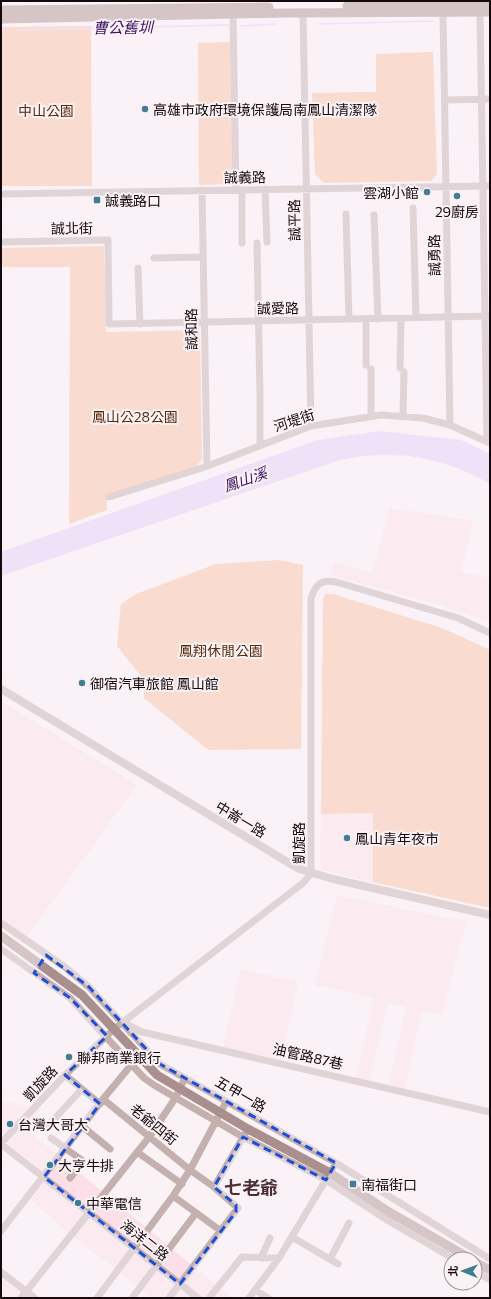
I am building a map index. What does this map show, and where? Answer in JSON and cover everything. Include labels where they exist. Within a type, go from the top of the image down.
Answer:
[{"type":"main road","points":[[1,10],[490,4]]},
{"type":"main road","points":[[1,19],[233,14],[490,12]]},
{"type":"main road","name":"五甲一路","points":[[1,936],[82,995],[156,1075],[178,1094],[246,1133],[328,1176],[457,1251]]},
{"type":"street","name":"誠勇路","points":[[443,12],[450,425]]},
{"type":"street","points":[[480,12],[486,186],[489,443]]},
{"type":"street","name":"誠平路","points":[[303,13],[311,426]]},
{"type":"street","points":[[233,14],[242,243]]},
{"type":"street","points":[[445,100],[490,99]]},
{"type":"street","name":"誠義路","points":[[1,194],[486,186]]},
{"type":"street","points":[[265,189],[267,242]]},
{"type":"street","name":"誠和路","points":[[202,190],[202,257],[207,466]]},
{"type":"street","points":[[413,208],[416,318]]},
{"type":"street","points":[[346,214],[349,319]]},
{"type":"street","points":[[374,215],[378,319]]},
{"type":"street","name":"誠北街","points":[[1,242],[108,240],[108,324]]},
{"type":"street","points":[[257,243],[260,446]]},
{"type":"street","points":[[154,258],[202,257]]},
{"type":"street","points":[[138,268],[140,324]]},
{"type":"street","name":"誠愛路","points":[[108,324],[488,316]]},
{"type":"street","points":[[366,319],[371,416]]},
{"type":"street","points":[[401,319],[404,417]]},
{"type":"street","name":"河堤街","points":[[109,497],[207,466],[311,426],[371,416],[381,415],[423,418],[450,425],[489,443]]},
{"type":"street","name":"凱旋路","points":[[1,1144],[65,1075],[107,1036],[303,883],[311,874],[310,598],[313,590],[320,583],[326,580],[336,582],[458,618],[490,634]]},
{"type":"street","name":"中崙一路","points":[[1,689],[293,865],[311,874],[490,914]]},
{"type":"street","name":"五甲一路","points":[[1,923],[89,987],[160,1064],[336,1163],[490,1259]]},
{"type":"street","name":"五甲一路","points":[[1,949],[70,998],[132,1064],[154,1085],[178,1094]]},
{"type":"street","points":[[34,973],[46,955]]},
{"type":"street","name":"油管路87巷","points":[[122,1023],[142,1032],[490,1112]]},
{"type":"street","points":[[1,1231],[132,1064]]},
{"type":"street","name":"老爺四街","points":[[65,1075],[82,1089],[150,1136],[238,1208],[221,1231]]},
{"type":"street","points":[[21,1298],[150,1136],[178,1094],[185,1078]]},
{"type":"street","points":[[46,1128],[82,1089]]},
{"type":"street","points":[[97,1298],[182,1184],[226,1102]]},
{"type":"street","points":[[82,1126],[110,1149]]},
{"type":"street","points":[[214,1187],[246,1133]]},
{"type":"street","points":[[51,1138],[83,1161],[70,1178]]},
{"type":"street","name":"海洋二路","points":[[1,1144],[198,1298]]},
{"type":"street","points":[[137,1152],[182,1184]]},
{"type":"street","points":[[249,1298],[279,1258],[336,1163]]},
{"type":"street","name":"五甲一路","points":[[328,1176],[387,1220],[443,1253]]},
{"type":"street","points":[[169,1298],[221,1231],[173,1196]]},
{"type":"street","points":[[132,1298],[196,1213]]},
{"type":"street","points":[[330,1260],[349,1223]]},
{"type":"street","points":[[292,1237],[338,1264]]},
{"type":"street","points":[[261,1258],[270,1238]]},
{"type":"street","points":[[209,1298],[242,1257],[279,1258]]},
{"type":"street","points":[[1,1272],[35,1298]]},
{"type":"street","points":[[256,1290],[268,1298]]},
{"type":"highlighted area","points":[[46,955],[89,987],[160,1064],[336,1163],[326,1180],[243,1137],[214,1187],[236,1205],[236,1212],[180,1284],[44,1177],[100,1104],[65,1075],[107,1036],[70,998],[34,973]]},
{"type":"shaded area","points":[[390,508],[473,521],[461,572],[490,578],[490,622],[437,604],[330,575],[335,563],[372,573]]},
{"type":"shaded area","points":[[1,701],[137,785],[27,936],[1,919]]},
{"type":"shaded area","name":"鳳山青年夜市","points":[[373,813],[373,882],[322,870],[320,863],[321,814]]},
{"type":"shaded area","points":[[337,895],[466,922],[442,1015],[422,1010],[405,1089],[389,1084],[406,1007],[388,1003],[369,1081],[356,1078],[374,998],[315,985]]},
{"type":"shaded area","points":[[241,969],[298,982],[281,1060],[223,1047]]},
{"type":"shaded area","points":[[1,1101],[41,1109],[25,1128],[232,1298],[153,1298],[75,1238],[31,1200],[48,1176],[1,1138]]},
{"type":"shaded area","points":[[1,1277],[26,1297],[1,1298]]},
{"type":"green space","name":"中山公園","points":[[91,26],[92,186],[1,186],[1,27]]},
{"type":"green space","points":[[230,42],[233,181],[229,184],[199,185],[198,43]]},
{"type":"green space","points":[[433,52],[437,174],[431,181],[324,183],[315,174],[312,93],[376,92],[376,54]]},
{"type":"green space","name":"鳳山公28公園","points":[[104,246],[106,332],[195,330],[200,336],[202,459],[196,467],[107,496],[107,510],[69,524],[70,267],[1,267],[1,248]]},
{"type":"green space","name":"鳳翔休閒公園","points":[[279,560],[303,565],[301,749],[208,750],[144,698],[145,681],[117,646],[121,604],[136,594],[216,564]]},
{"type":"green space","points":[[325,594],[333,594],[442,628],[490,650],[490,908],[373,882],[373,813],[321,814],[323,599]]},
{"type":"water","name":"鳳山溪","points":[[380,431],[461,440],[490,454],[490,484],[464,471],[421,458],[377,455],[340,460],[1,576],[1,552],[318,440]]},
{"type":"waterway","name":"曹公舊圳","points":[[319,24],[433,21]]},
{"type":"waterway","name":"曹公舊圳","points":[[241,26],[275,24]]},
{"type":"waterway","name":"曹公舊圳","points":[[17,30],[229,25]]},
{"type":"place","name":"高雄市政府環境保護局南鳳山清潔隊","points":[[145,109]]},
{"type":"place","name":"雲湖小館","points":[[427,192]]},
{"type":"place","name":"29廚房","points":[[457,196]]},
{"type":"place","name":"誠義路口","points":[[97,200]]},
{"type":"place","name":"御宿汽車旅館 鳳山館","points":[[82,683]]},
{"type":"place","name":"鳳山青年夜市","points":[[347,838]]},
{"type":"place","name":"聯邦商業銀行","points":[[69,1057]]},
{"type":"place","name":"台灣大哥大","points":[[10,1124]]},
{"type":"place","name":"大亨牛排","points":[[50,1165]]},
{"type":"place","name":"南福街口","points":[[353,1184]]},
{"type":"place","name":"中華電信","points":[[78,1203]]},
{"type":"district","name":"七老爺","points":[[251,1187]]}]
